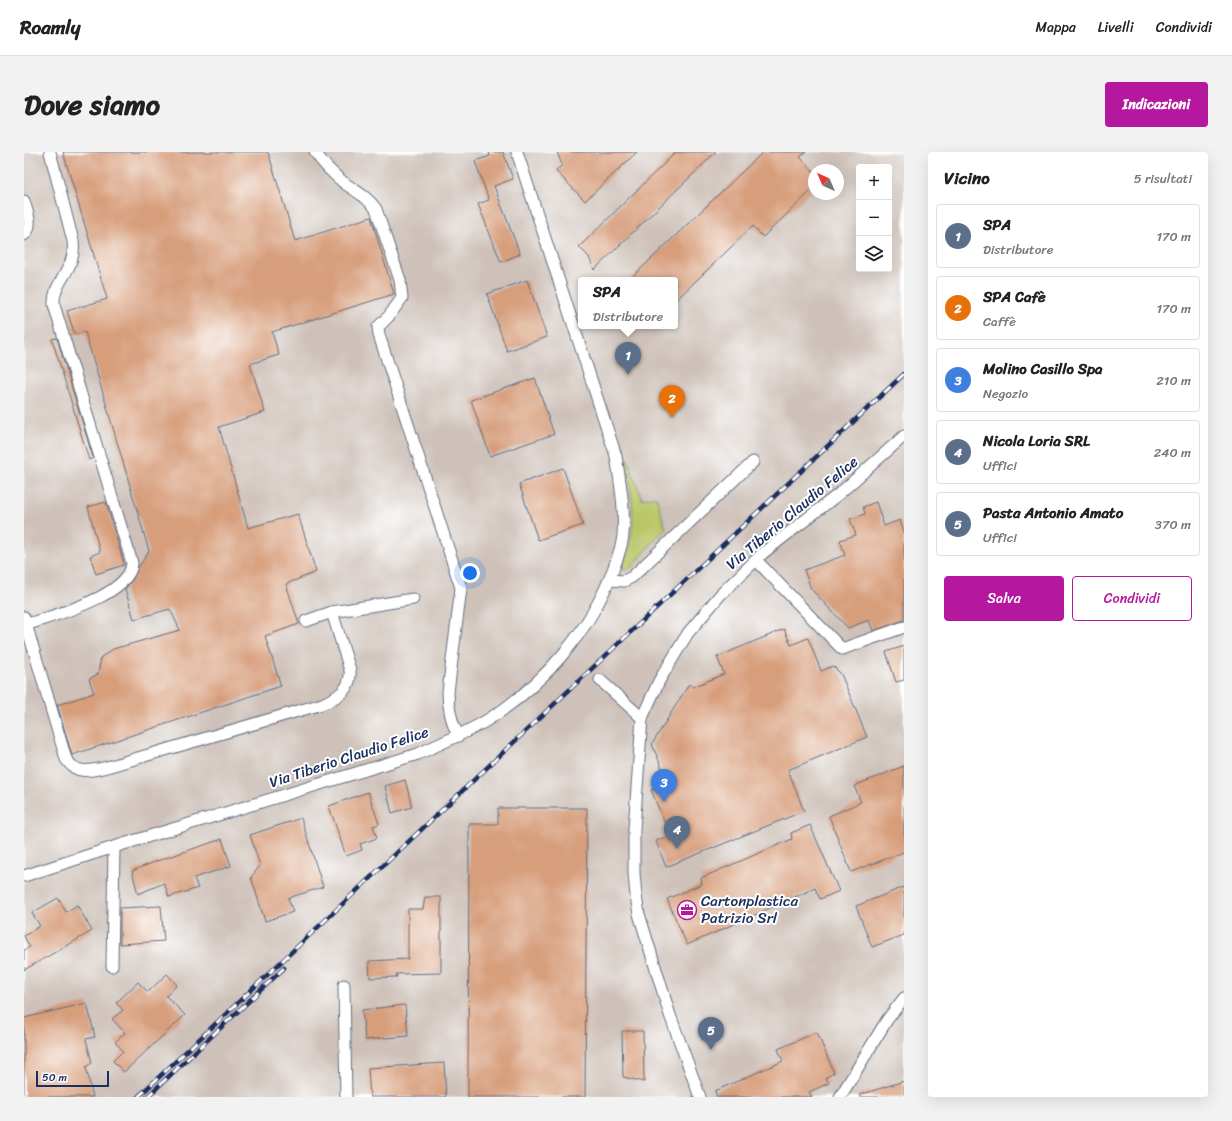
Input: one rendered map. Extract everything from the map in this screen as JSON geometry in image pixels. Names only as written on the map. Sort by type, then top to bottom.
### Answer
[{"type":"street","points":[[50,152],[75,250],[70,268],[55,292],[54,305],[132,563],[132,568],[121,584],[95,600],[25,621],[66,759],[73,768],[86,771],[114,765],[322,704],[339,695],[350,680],[350,670],[332,612]]},
{"type":"street","points":[[315,152],[332,173],[371,202],[376,209],[400,280],[402,298],[389,316],[378,327],[379,335],[461,588],[448,692],[450,717],[458,736]]},
{"type":"street","name":"Via Tiberio Claudio Felice","points":[[24,876],[418,754],[458,736],[488,720],[513,702],[543,675],[567,650],[585,627],[598,605],[618,556],[623,536],[624,512],[622,492],[616,456],[517,152]]},
{"type":"street","points":[[24,200],[30,224],[29,230],[24,235]]},
{"type":"street","name":"Via Tiberio Claudio Felice","points":[[700,1097],[670,1015],[639,914],[636,896],[634,873],[634,829],[642,718],[659,681],[688,633],[721,594],[763,553],[840,493],[904,436]]},
{"type":"street","points":[[609,580],[624,581],[632,577],[754,462]]},
{"type":"street","points":[[756,560],[842,649],[904,627]]},
{"type":"street","points":[[306,621],[332,612],[413,599]]},
{"type":"street","points":[[600,680],[642,718]]},
{"type":"street","points":[[112,966],[114,847]]},
{"type":"street","points":[[344,985],[346,1097]]},
{"type":"street","points":[[840,1097],[887,1020],[904,998]]},
{"type":"shaded area","points":[[24,152],[904,152],[904,1097],[24,1097]]},
{"type":"green space","points":[[627,457],[642,499],[656,496],[666,529],[628,570],[621,568],[627,555],[632,528],[632,501],[626,460]]},
{"type":"building","points":[[63,152],[268,152],[295,241],[371,217],[394,294],[272,332],[279,355],[250,364],[265,412],[219,427],[248,528],[298,514],[316,572],[286,584],[299,624],[265,636],[281,686],[72,755],[57,705],[94,693],[89,679],[98,674],[101,657],[113,649],[180,630],[170,609],[134,619],[125,589],[133,579],[149,551],[85,332],[75,335],[67,311],[107,299]]},
{"type":"building","points":[[489,152],[503,152],[513,179],[494,186],[520,254],[501,262],[478,204],[489,200],[475,161],[490,156]]},
{"type":"building","points":[[557,152],[637,152],[585,201],[556,171],[562,165]]},
{"type":"building","points":[[676,152],[716,152],[594,270],[589,257],[579,247]]},
{"type":"building","points":[[763,152],[806,152],[800,157],[808,166],[808,194],[763,237],[753,226],[678,298],[678,277],[632,277]]},
{"type":"building","points":[[527,280],[547,337],[507,351],[487,294]]},
{"type":"building","points":[[57,338],[93,458],[89,460],[52,339]]},
{"type":"building","points":[[535,378],[554,434],[490,456],[471,400]]},
{"type":"building","points":[[563,468],[583,525],[538,540],[519,484]]},
{"type":"building","points":[[106,502],[124,565],[96,574],[90,556],[100,552],[88,507]]},
{"type":"building","points":[[876,502],[884,526],[900,520],[904,532],[904,620],[873,631],[869,620],[848,628],[811,589],[804,570],[845,555],[840,540],[856,535],[850,519],[865,514],[863,507]]},
{"type":"building","points":[[784,629],[791,645],[808,638],[821,671],[833,666],[841,674],[867,737],[788,770],[804,811],[666,867],[656,841],[670,835],[651,790],[668,783],[652,744],[689,684],[693,687],[724,674],[717,657]]},
{"type":"building","points":[[904,646],[904,680],[896,682],[886,652]]},
{"type":"building","points":[[904,766],[904,852],[851,872],[829,816],[861,802],[854,786]]},
{"type":"building","points":[[405,780],[412,807],[392,813],[385,786]]},
{"type":"building","points":[[368,792],[379,824],[373,826],[377,838],[360,844],[362,850],[346,856],[329,806]]},
{"type":"building","points":[[498,808],[587,808],[585,1097],[468,1097],[469,824],[498,824]]},
{"type":"building","points":[[301,818],[323,887],[288,898],[293,912],[265,921],[251,877],[260,866],[250,835]]},
{"type":"building","points":[[810,825],[839,891],[820,899],[815,888],[687,945],[667,899],[702,884],[701,878],[792,839],[791,833]]},
{"type":"building","points":[[222,839],[231,866],[194,878],[198,888],[169,897],[164,883],[138,894],[132,871]]},
{"type":"building","points":[[904,887],[904,935],[872,947],[856,906]]},
{"type":"building","points":[[425,897],[441,897],[441,973],[396,974],[397,977],[370,978],[369,961],[408,959],[408,909],[423,909]]},
{"type":"building","points":[[58,898],[66,912],[77,905],[92,931],[24,970],[24,950],[30,947],[24,936],[40,926],[32,913]]},
{"type":"building","points":[[161,906],[164,941],[120,944],[120,908]]},
{"type":"building","points":[[167,974],[177,985],[166,996],[185,1015],[124,1072],[113,1061],[123,1051],[115,1042],[125,1033],[112,1019],[123,1010],[116,1003],[138,982],[148,992]]},
{"type":"building","points":[[87,1003],[95,1037],[86,1039],[92,1063],[86,1067],[93,1097],[24,1097],[24,1018]]},
{"type":"building","points":[[405,1005],[408,1036],[365,1040],[362,1010]]},
{"type":"building","points":[[622,1031],[643,1031],[644,1082],[623,1077]]},
{"type":"building","points":[[817,1032],[834,1073],[825,1078],[829,1083],[809,1092],[812,1097],[717,1097],[715,1091],[783,1061],[778,1049]]},
{"type":"building","points":[[444,1063],[446,1097],[370,1097],[368,1068]]},
{"type":"building","points":[[904,1081],[904,1097],[860,1097],[859,1095]]},
{"type":"railway","points":[[138,1097],[904,374]]},
{"type":"railway","points":[[147,1097],[284,968]]},
{"type":"place","name":"SPA","points":[[628,375]]},
{"type":"place","name":"SPA Cafè","points":[[672,418]]},
{"type":"place","name":"Molino Casillo Spa","points":[[664,802]]},
{"type":"place","name":"Nicola Loria SRL","points":[[677,849]]},
{"type":"place","name":"Cartonplastica Patrizio Srl","points":[[687,910]]},
{"type":"place","name":"Pasta Antonio Amato","points":[[711,1050]]}]
